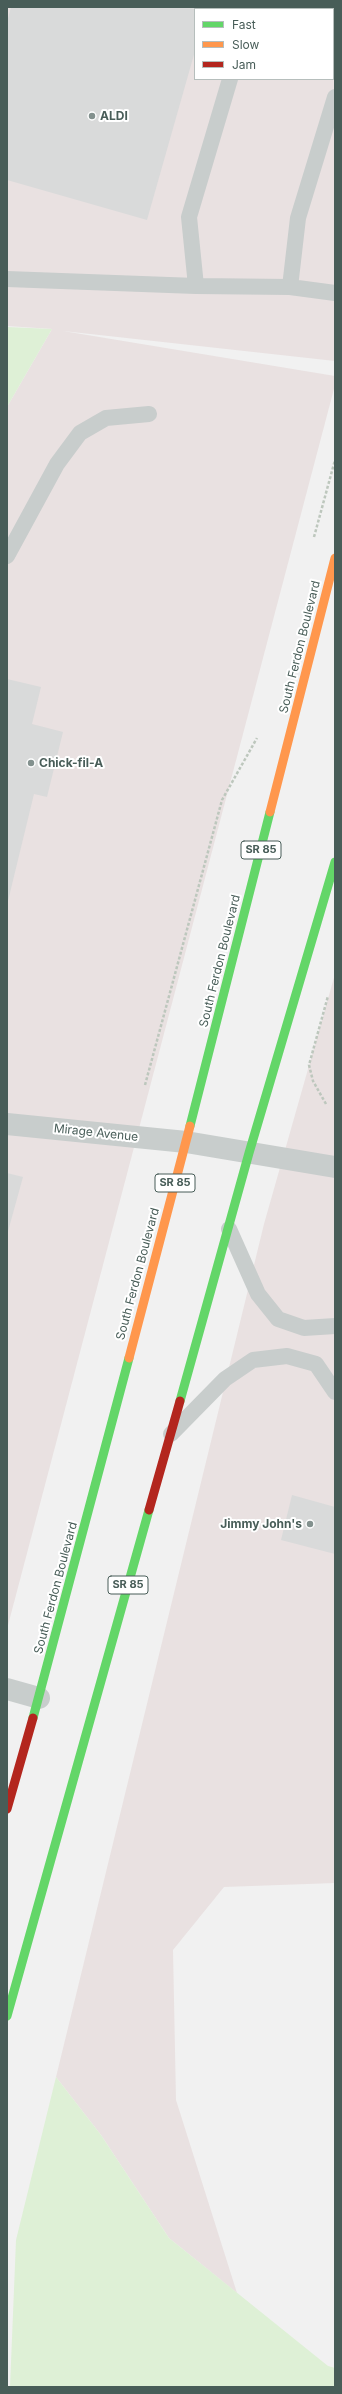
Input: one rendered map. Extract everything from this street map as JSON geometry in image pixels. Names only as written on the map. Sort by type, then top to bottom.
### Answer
[{"type":"main road","name":"South Ferdon Boulevard","points":[[7,1809],[39,1698],[186,1142],[335,558]]},
{"type":"main road","name":"SR 85","points":[[7,2016],[229,1229],[249,1153],[335,862]]},
{"type":"street","name":"Mirage Avenue","points":[[7,1124],[186,1142],[249,1153]]},
{"type":"street","points":[[249,1153],[335,1167]]},
{"type":"street","points":[[7,1689],[39,1698]]},
{"type":"lane","points":[[196,286],[189,217],[230,80]]},
{"type":"lane","points":[[290,287],[298,218],[335,97]]},
{"type":"lane","points":[[7,279],[196,286],[290,287],[335,293]]},
{"type":"lane","points":[[7,556],[57,464],[80,433],[106,418],[149,414]]},
{"type":"lane","points":[[229,1229],[258,1294],[278,1319],[304,1328],[335,1326]]},
{"type":"lane","points":[[170,1435],[225,1379],[253,1360],[287,1356],[316,1364],[335,1387]]},
{"type":"path","points":[[312,545],[335,460]]},
{"type":"path","points":[[145,1085],[222,800],[258,736]]},
{"type":"path","points":[[326,1104],[313,1081],[309,1065],[329,992]]},
{"type":"shaded area","points":[[7,7],[335,7],[335,361],[63,331],[335,376],[335,385],[7,1629],[7,407],[52,329],[7,326]]},
{"type":"shaded area","points":[[335,974],[335,1883],[224,1887],[173,1950],[176,2100],[237,2293],[169,2238],[101,2135],[56,2077],[264,1224]]},
{"type":"green space","points":[[7,327],[52,329],[7,407]]},
{"type":"green space","points":[[56,2077],[101,2135],[169,2238],[328,2366],[335,2368],[335,2387],[10,2387],[16,2240]]},
{"type":"building","name":"ALDI","points":[[11,7],[208,7],[194,8],[194,55],[147,220],[7,180],[7,22]]},
{"type":"building","name":"Chick-fil-A","points":[[7,679],[41,687],[32,724],[63,732],[47,797],[34,794],[8,901]]},
{"type":"building","points":[[7,1173],[23,1177],[7,1235]]},
{"type":"building","name":"Jimmy John's","points":[[292,1495],[335,1507],[335,1554],[281,1540]]},
{"type":"traffic: fast","points":[[190,1126],[270,812]]},
{"type":"traffic: fast","points":[[180,1401],[249,1153],[335,862]]},
{"type":"traffic: fast","points":[[33,1718],[129,1358]]},
{"type":"traffic: fast","points":[[7,2016],[149,1510]]},
{"type":"traffic: slow","points":[[270,812],[335,558]]},
{"type":"traffic: slow","points":[[129,1358],[190,1126]]},
{"type":"traffic: jam","points":[[149,1510],[180,1401]]},
{"type":"traffic: jam","points":[[7,1809],[33,1718]]},
{"type":"place","name":"ALDI","points":[[92,116]]},
{"type":"place","name":"Chick-fil-A","points":[[31,763]]},
{"type":"place","name":"Jimmy John's","points":[[310,1524]]}]
